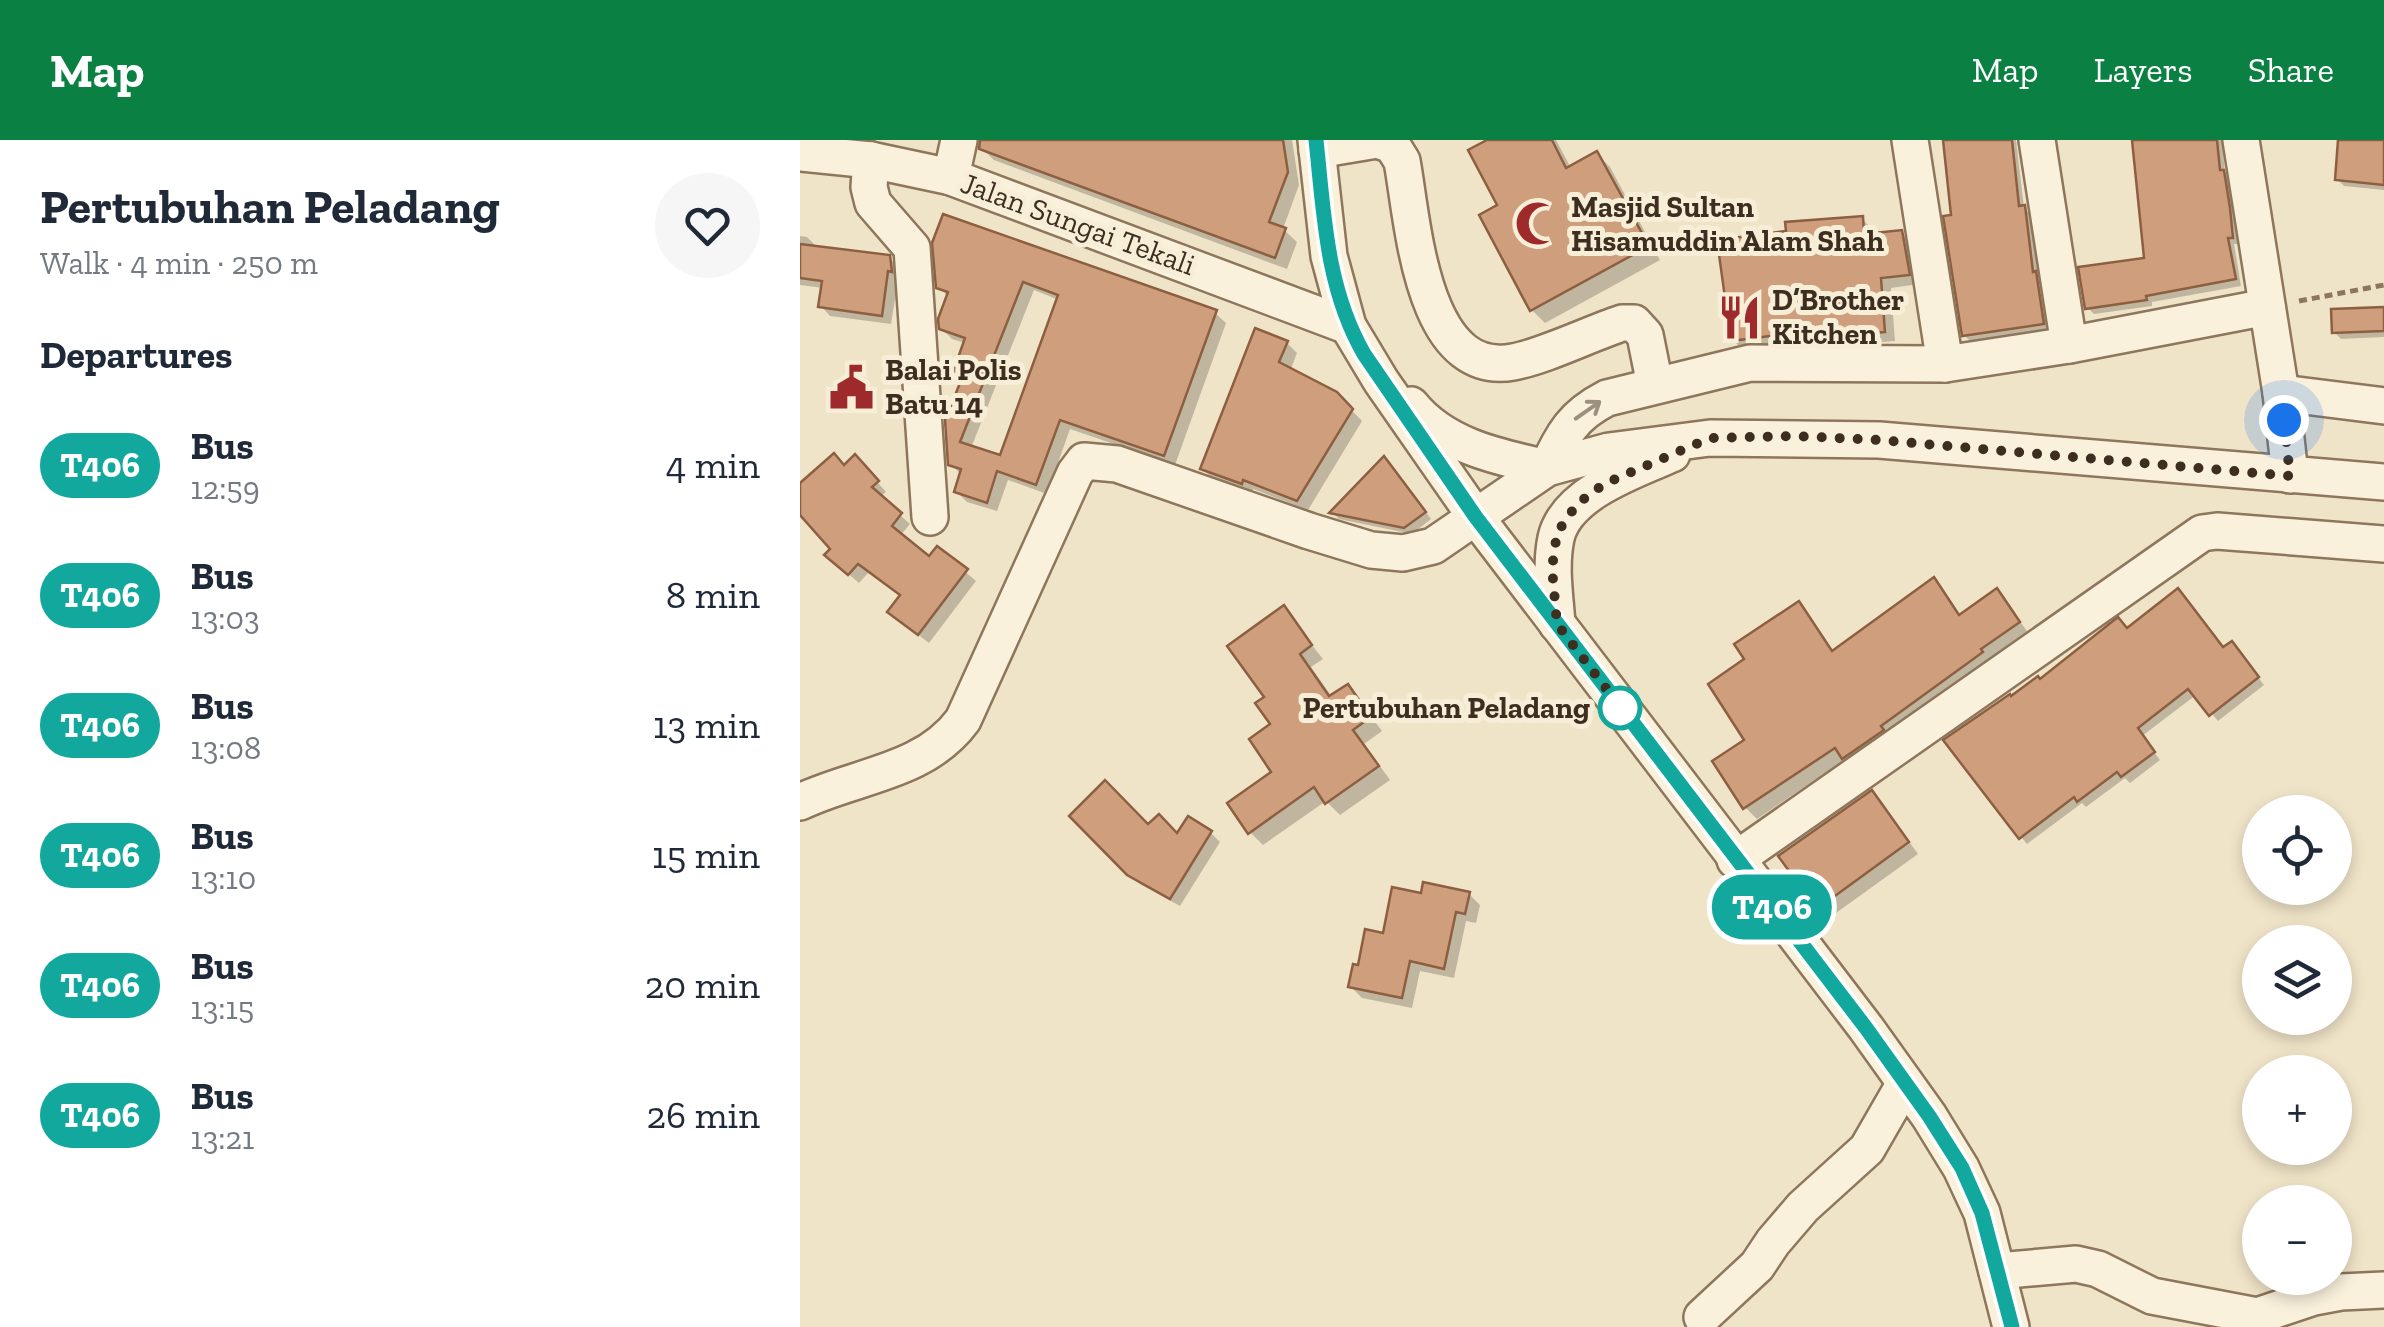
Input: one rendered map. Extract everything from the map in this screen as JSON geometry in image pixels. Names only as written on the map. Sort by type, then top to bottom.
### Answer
[{"type":"street","points":[[951,176],[959,140]]},
{"type":"street","points":[[1655,385],[1645,335],[1634,323],[1622,322],[1512,362],[1486,362],[1464,351],[1444,330],[1426,291],[1402,161],[1392,145],[1377,140],[1316,145],[1332,272],[1348,326],[1381,381],[1475,516],[1866,1028],[1962,1168],[1982,1213],[2012,1327]]},
{"type":"street","points":[[1910,140],[1944,364]]},
{"type":"street","points":[[2036,140],[2069,345]]},
{"type":"street","points":[[2240,140],[2281,392],[2290,476]]},
{"type":"street","name":"Jalan Sungai Tekali","points":[[800,153],[871,160],[951,176],[1348,326]]},
{"type":"street","points":[[871,160],[873,203],[912,248],[930,517]]},
{"type":"street","points":[[1547,468],[1569,425],[1586,409],[1607,398],[1750,363],[1944,364],[2268,307]]},
{"type":"street","points":[[1348,326],[1418,414],[1464,446],[1547,468]]},
{"type":"street","points":[[2281,392],[2384,406]]},
{"type":"street","points":[[800,802],[827,789],[908,764],[951,736],[963,720],[1075,473],[1084,462],[1117,464],[1372,550],[1403,553],[1433,546],[1547,468],[1609,451],[1710,438],[1795,436],[1879,440],[2384,482]]},
{"type":"street","points":[[1557,624],[1552,568],[1557,533],[1577,504],[1604,484],[1710,438]]},
{"type":"street","points":[[1734,860],[2202,533],[2384,544]]},
{"type":"street","points":[[1702,1317],[1757,1266],[1803,1207],[1868,1148],[1905,1083]]},
{"type":"street","points":[[1997,1271],[2076,1264],[2098,1269],[2152,1296],[2260,1322],[2314,1297],[2384,1290]]},
{"type":"path","points":[[2268,307],[2384,285]]},
{"type":"building","points":[[980,140],[1283,140],[1288,172],[1269,222],[1286,228],[1275,258],[979,149]]},
{"type":"building","points":[[1487,140],[1552,140],[1566,168],[1597,151],[1649,246],[1530,311],[1479,215],[1497,205],[1468,150]]},
{"type":"building","points":[[1943,140],[2012,140],[2019,206],[2025,205],[2044,324],[1962,336],[1943,216],[1951,215]]},
{"type":"building","points":[[2132,140],[2217,140],[2230,208],[2233,238],[2228,238],[2236,279],[2146,296],[2147,300],[2085,309],[2078,267],[2144,258]]},
{"type":"building","points":[[2338,140],[2384,140],[2384,185],[2335,180]]},
{"type":"building","points":[[943,214],[1217,310],[1164,456],[1060,420],[1036,485],[997,471],[987,503],[954,492],[961,469],[948,465],[945,420],[962,378],[952,375],[965,338],[939,329],[938,319],[948,292],[936,288],[932,243]],"holes":[[[1023,282],[1058,295],[1000,455],[960,442]]]},
{"type":"building","points":[[1863,216],[1864,234],[1902,230],[1910,275],[1881,278],[1885,332],[1793,338],[1793,333],[1731,341],[1717,240],[1786,231],[1785,222]]},
{"type":"building","points":[[800,244],[890,255],[892,272],[888,271],[882,316],[818,307],[822,281],[800,278]]},
{"type":"building","points":[[2384,307],[2384,331],[2332,333],[2331,309]]},
{"type":"building","points":[[1255,328],[1288,341],[1279,362],[1337,392],[1353,409],[1297,501],[1243,480],[1242,484],[1200,469]]},
{"type":"building","points":[[834,453],[844,465],[855,454],[879,481],[872,487],[902,513],[892,526],[929,556],[937,546],[968,569],[918,635],[887,612],[900,595],[858,564],[848,575],[824,555],[830,549],[800,515],[800,483]]},
{"type":"building","points":[[1384,456],[1426,512],[1404,528],[1329,513]]},
{"type":"building","points":[[1934,577],[1959,615],[1997,588],[2020,622],[1842,759],[1835,748],[1743,809],[1712,761],[1744,740],[1708,684],[1744,659],[1734,644],[1799,601],[1832,651]]},
{"type":"building","points":[[2178,588],[2223,647],[2232,641],[2259,677],[2209,716],[2188,689],[2138,728],[2155,752],[2121,777],[2117,772],[2077,802],[2074,797],[2019,839],[1943,740],[2038,676],[2040,679],[2118,617],[2127,628]]},
{"type":"building","points":[[1284,605],[1312,645],[1300,654],[1329,696],[1348,684],[1371,717],[1353,730],[1379,766],[1325,804],[1314,787],[1248,834],[1227,803],[1271,772],[1249,739],[1270,724],[1255,703],[1264,697],[1227,646]]},
{"type":"building","points":[[1105,780],[1148,824],[1159,814],[1177,833],[1188,816],[1212,831],[1170,899],[1127,875],[1069,816]]},
{"type":"building","points":[[1872,790],[1909,842],[1817,909],[1778,856]]},
{"type":"building","points":[[1423,882],[1470,892],[1465,914],[1456,912],[1444,969],[1410,961],[1402,998],[1348,987],[1353,964],[1358,965],[1365,929],[1383,933],[1392,887],[1421,893]]},
{"type":"bus line","name":"T406","points":[[1316,140],[1335,287],[1348,326],[1364,354],[1475,516],[1929,1116],[1962,1168],[1982,1213],[2012,1327]]},
{"type":"place","name":"Masjid Sultan Hisamuddin Alam Shah","points":[[1538,224]]},
{"type":"place","name":"D’Brother Kitchen","points":[[1739,317]]},
{"type":"place","name":"Balai Polis Batu 14","points":[[852,387]]},
{"type":"place","name":"Pertubuhan Peladang","points":[[1620,708]]},
{"type":"route","points":[[1620,708],[1624,712],[1557,624],[1552,568],[1557,533],[1577,504],[1604,484],[1675,453],[1710,438],[1795,436],[2290,476],[2284,420]]}]
